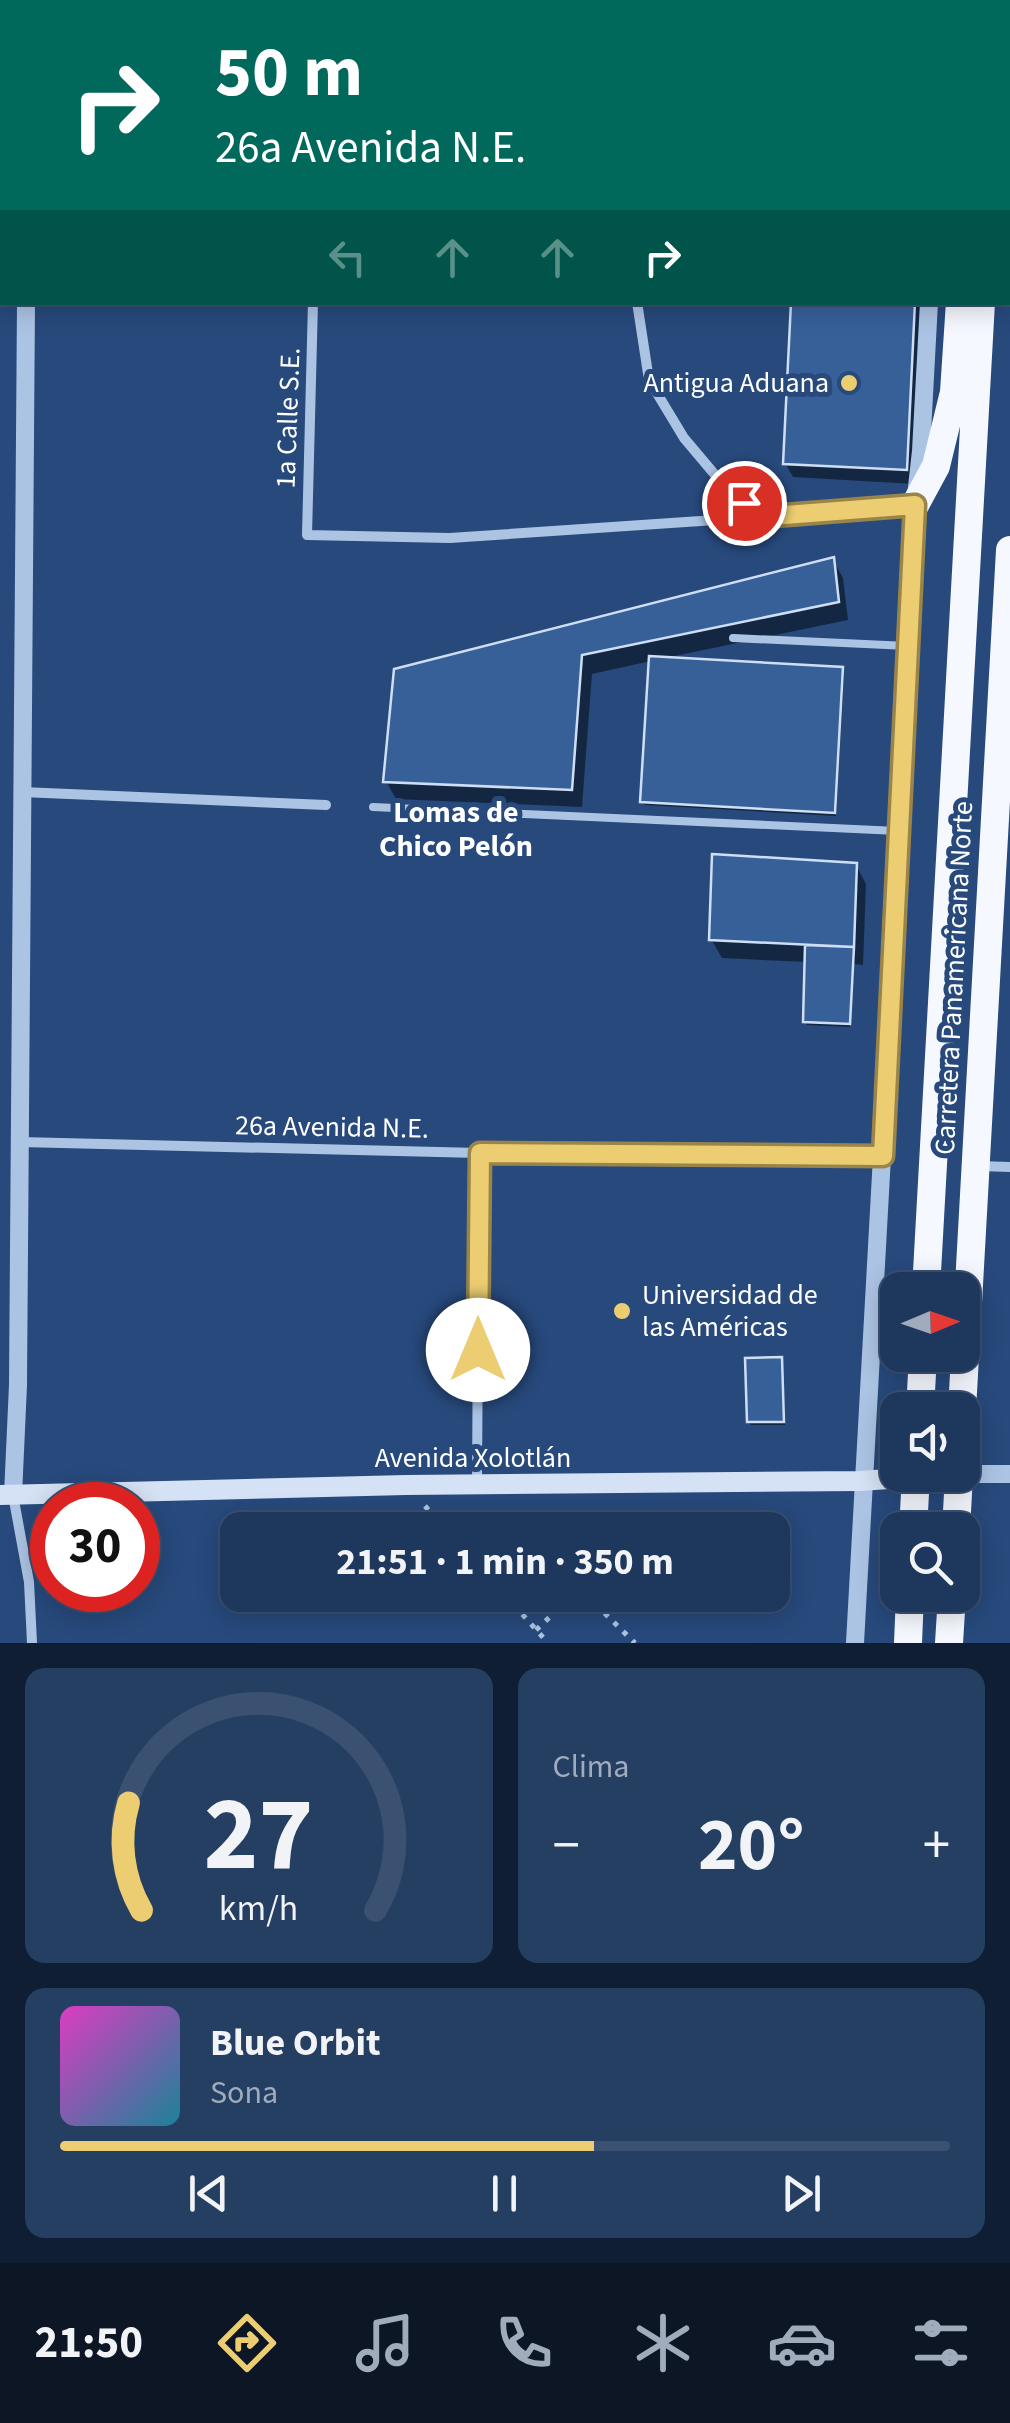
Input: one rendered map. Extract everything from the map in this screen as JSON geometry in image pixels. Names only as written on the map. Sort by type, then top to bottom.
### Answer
[{"type":"highway","points":[[915,505],[936,466],[954,392],[960,305]]},
{"type":"highway","name":"Carretera Panamericana Norte","points":[[927,1272],[980,305]]},
{"type":"highway","name":"Carretera Panamericana Norte","points":[[963,1392],[1002,804],[1010,550]]},
{"type":"highway","points":[[908,1643],[909,1612]]},
{"type":"highway","points":[[949,1643],[951,1612]]},
{"type":"main road","name":"Avenida Xolotlán","points":[[7,1495],[880,1480]]},
{"type":"street","points":[[26,305],[18,1385],[7,1495],[29,1582],[32,1643]]},
{"type":"street","name":"1a Calle S.E.","points":[[313,305],[307,535],[450,538],[760,517]]},
{"type":"street","points":[[637,305],[650,380],[684,438],[727,489],[760,517],[915,505]]},
{"type":"street","points":[[854,1643],[929,305]]},
{"type":"street","points":[[22,792],[326,805]]},
{"type":"street","name":"26a Avenida N.E.","points":[[20,1142],[480,1153],[883,1156]]},
{"type":"street","points":[[477,1485],[480,1153]]},
{"type":"street","points":[[978,1166],[1010,1167]]},
{"type":"street","points":[[980,1474],[1010,1474]]},
{"type":"lane","points":[[732,638],[909,646]]},
{"type":"lane","points":[[374,806],[900,832]]},
{"type":"path","points":[[520,1612],[548,1643]]},
{"type":"path","points":[[536,1630],[555,1612]]},
{"type":"path","points":[[603,1612],[635,1643]]},
{"type":"building","name":"Antigua Aduana","points":[[791,305],[915,305],[907,470],[783,464]]},
{"type":"building","points":[[834,557],[839,602],[582,655],[572,790],[383,782],[394,669]]},
{"type":"building","points":[[649,656],[843,667],[835,813],[640,802]]},
{"type":"building","points":[[712,854],[857,863],[854,947],[709,940]]},
{"type":"building","points":[[805,945],[854,947],[850,1024],[803,1022]]},
{"type":"building","points":[[782,1357],[784,1422],[747,1422],[745,1358]]},
{"type":"place","name":"Antigua Aduana","points":[[849,383]]},
{"type":"place","name":"Universidad de las Américas","points":[[622,1311]]},
{"type":"district","name":"Lomas de Chico Pelón","points":[[456,829]]},
{"type":"route","points":[[478,1350],[480,1153],[883,1156],[915,505],[760,517],[744,503]]}]
